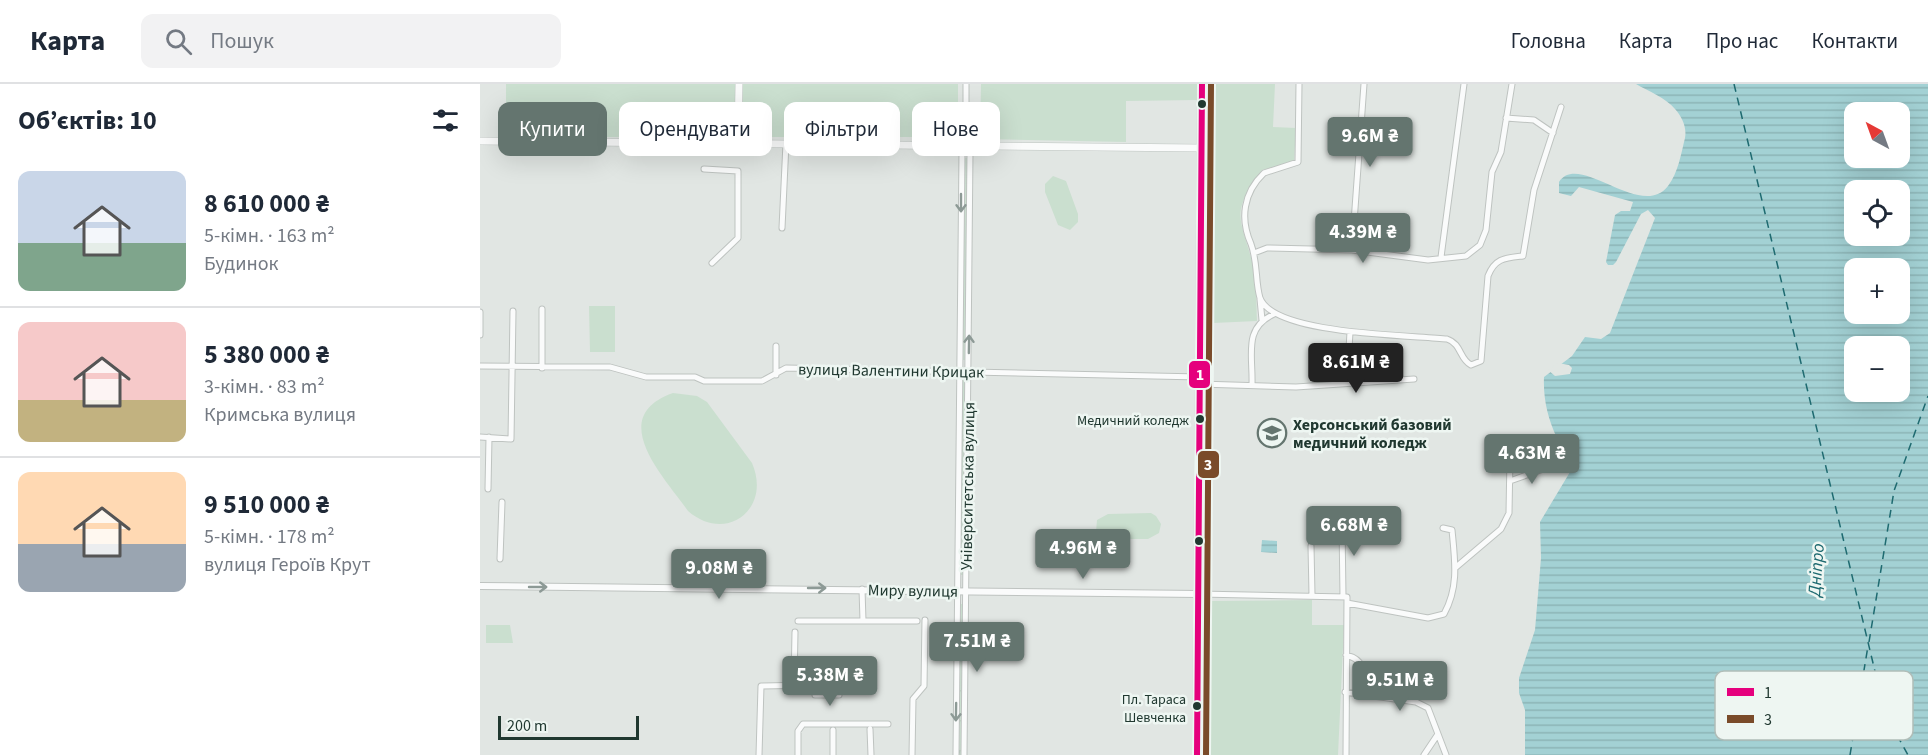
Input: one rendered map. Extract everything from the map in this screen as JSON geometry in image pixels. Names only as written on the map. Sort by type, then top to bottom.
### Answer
[{"type":"main road","points":[[739,84],[739,102]]},
{"type":"main road","points":[[1197,755],[1202,84]]},
{"type":"main road","points":[[480,141],[619,142]]},
{"type":"main road","points":[[1000,146],[1201,148]]},
{"type":"street","name":"Університетська вулиця","points":[[966,84],[966,102]]},
{"type":"street","points":[[1262,320],[1254,253],[1246,235],[1243,210],[1264,173],[1298,162],[1299,84]]},
{"type":"street","points":[[1352,250],[1364,84]]},
{"type":"street","points":[[1442,257],[1464,84]]},
{"type":"street","points":[[1254,253],[1267,248],[1352,250],[1428,260],[1466,256],[1480,245],[1486,230],[1492,172],[1501,152],[1512,84]]},
{"type":"street","points":[[1260,298],[1274,314],[1298,322],[1350,332],[1447,339],[1459,345],[1468,365],[1479,363],[1485,326],[1485,297],[1491,267],[1500,259],[1523,256],[1534,190],[1561,107]]},
{"type":"street","points":[[1506,118],[1534,120],[1553,132]]},
{"type":"street","points":[[782,228],[785,156]]},
{"type":"street","name":"Університетська вулиця","points":[[956,755],[962,156]]},
{"type":"street","name":"Університетська вулиця","points":[[964,755],[970,156]]},
{"type":"street","points":[[704,170],[738,171],[738,238],[712,263]]},
{"type":"street","points":[[542,309],[542,368]]},
{"type":"street","points":[[480,437],[511,439],[513,311]]},
{"type":"street","points":[[480,312],[480,335]]},
{"type":"street","points":[[1252,384],[1252,334],[1262,320],[1274,314]]},
{"type":"street","points":[[1347,383],[1350,332]]},
{"type":"street","points":[[776,346],[776,375]]},
{"type":"street","name":"вулиця Валентини Крицак","points":[[480,366],[610,367],[646,377],[695,377],[704,381],[762,381],[786,368],[960,371],[1200,380],[1296,387],[1414,379]]},
{"type":"street","points":[[488,489],[489,437]]},
{"type":"street","points":[[1455,568],[1501,530],[1509,513],[1510,457]]},
{"type":"street","points":[[1510,481],[1546,468]]},
{"type":"street","points":[[500,559],[502,502]]},
{"type":"street","points":[[1346,755],[1342,524],[1371,523]]},
{"type":"street","name":"Миру вулиця","points":[[480,586],[862,588],[1312,596],[1345,599],[1428,618],[1444,614],[1454,596],[1455,568],[1452,530],[1443,528]]},
{"type":"street","points":[[1311,546],[1312,596]]},
{"type":"street","points":[[862,588],[863,621]]},
{"type":"street","points":[[912,755],[913,699],[924,686],[925,620]]},
{"type":"street","points":[[798,621],[917,621]]},
{"type":"street","points":[[794,685],[795,632]]},
{"type":"street","points":[[1346,656],[1360,660],[1362,665],[1361,694]]},
{"type":"street","points":[[759,755],[761,686],[815,685],[815,695],[839,695],[839,688],[870,688]]},
{"type":"street","points":[[1345,692],[1423,705],[1431,711],[1446,755]]},
{"type":"street","points":[[798,755],[798,731],[804,724],[888,724]]},
{"type":"street","points":[[870,729],[871,755]]},
{"type":"street","points":[[833,730],[833,755]]},
{"type":"street","points":[[1424,755],[1438,734]]},
{"type":"green space","points":[[506,84],[958,84],[958,102],[912,102],[912,137],[900,137],[900,102],[784,102],[784,137],[772,137],[772,102],[619,102],[619,137],[607,137],[607,102],[506,102]]},
{"type":"green space","points":[[981,84],[1197,84],[1197,100],[1126,101],[1126,142],[1000,139],[1000,102],[981,102]]},
{"type":"green space","points":[[1211,84],[1275,84],[1273,127],[1296,128],[1294,162],[1262,170],[1246,196],[1240,214],[1255,276],[1257,321],[1213,323]]},
{"type":"green space","points":[[964,158],[968,158],[966,360],[962,360]]},
{"type":"green space","points":[[1053,176],[1066,181],[1078,214],[1078,222],[1070,230],[1058,225],[1045,192],[1045,184]]},
{"type":"green space","points":[[589,306],[615,306],[615,352],[590,352]]},
{"type":"green space","points":[[962,377],[965,377],[964,575],[961,575]]},
{"type":"green space","points":[[673,393],[697,396],[707,402],[752,463],[757,480],[756,495],[751,507],[742,517],[717,524],[702,520],[688,511],[655,465],[646,448],[642,432],[643,417],[653,404]]},
{"type":"green space","points":[[1151,513],[1161,524],[1159,533],[1148,539],[1106,539],[1096,532],[1097,520],[1108,514]]},
{"type":"green space","points":[[1312,600],[1312,625],[1344,625],[1338,755],[1206,755],[1209,601]]},
{"type":"green space","points":[[961,604],[964,604],[962,755],[959,755]]},
{"type":"green space","points":[[486,625],[510,625],[513,643],[486,643]]},
{"type":"water","name":"Дніпро","points":[[1636,84],[1928,84],[1928,755],[1525,755],[1525,710],[1519,693],[1519,678],[1535,630],[1541,558],[1540,522],[1576,462],[1576,441],[1557,438],[1551,424],[1545,401],[1544,377],[1572,356],[1585,337],[1601,339],[1610,333],[1655,218],[1648,210],[1641,214],[1616,262],[1608,265],[1606,262],[1615,215],[1621,211],[1630,211],[1633,202],[1579,187],[1571,196],[1559,193],[1559,182],[1568,175],[1581,174],[1627,192],[1642,196],[1656,195],[1668,186],[1674,175],[1685,138],[1685,126],[1680,115],[1671,105]]},
{"type":"water","points":[[1262,540],[1277,541],[1277,553],[1261,552]]},
{"type":"pier","points":[[1558,363],[1569,365],[1572,368],[1570,374],[1555,376],[1548,370]]},
{"type":"ferry route","points":[[1734,84],[1875,671]]},
{"type":"ferry route","points":[[1869,642],[1894,491],[1928,396]]},
{"type":"ferry route","points":[[1864,671],[1868,646]]},
{"type":"ferry route","points":[[1850,755],[1852,740]]},
{"type":"ferry route","points":[[1900,740],[1908,755]]},
{"type":"transit line","name":"1","points":[[1197,755],[1202,84]]},
{"type":"transit line","name":"3","points":[[1206,755],[1211,84]]},
{"type":"place","name":"Медичний коледж","points":[[1200,419]]},
{"type":"place","name":"Херсонський базовий медичний коледж","points":[[1272,433]]},
{"type":"place","name":"Пл. Тараса Шевченка","points":[[1197,706]]}]
